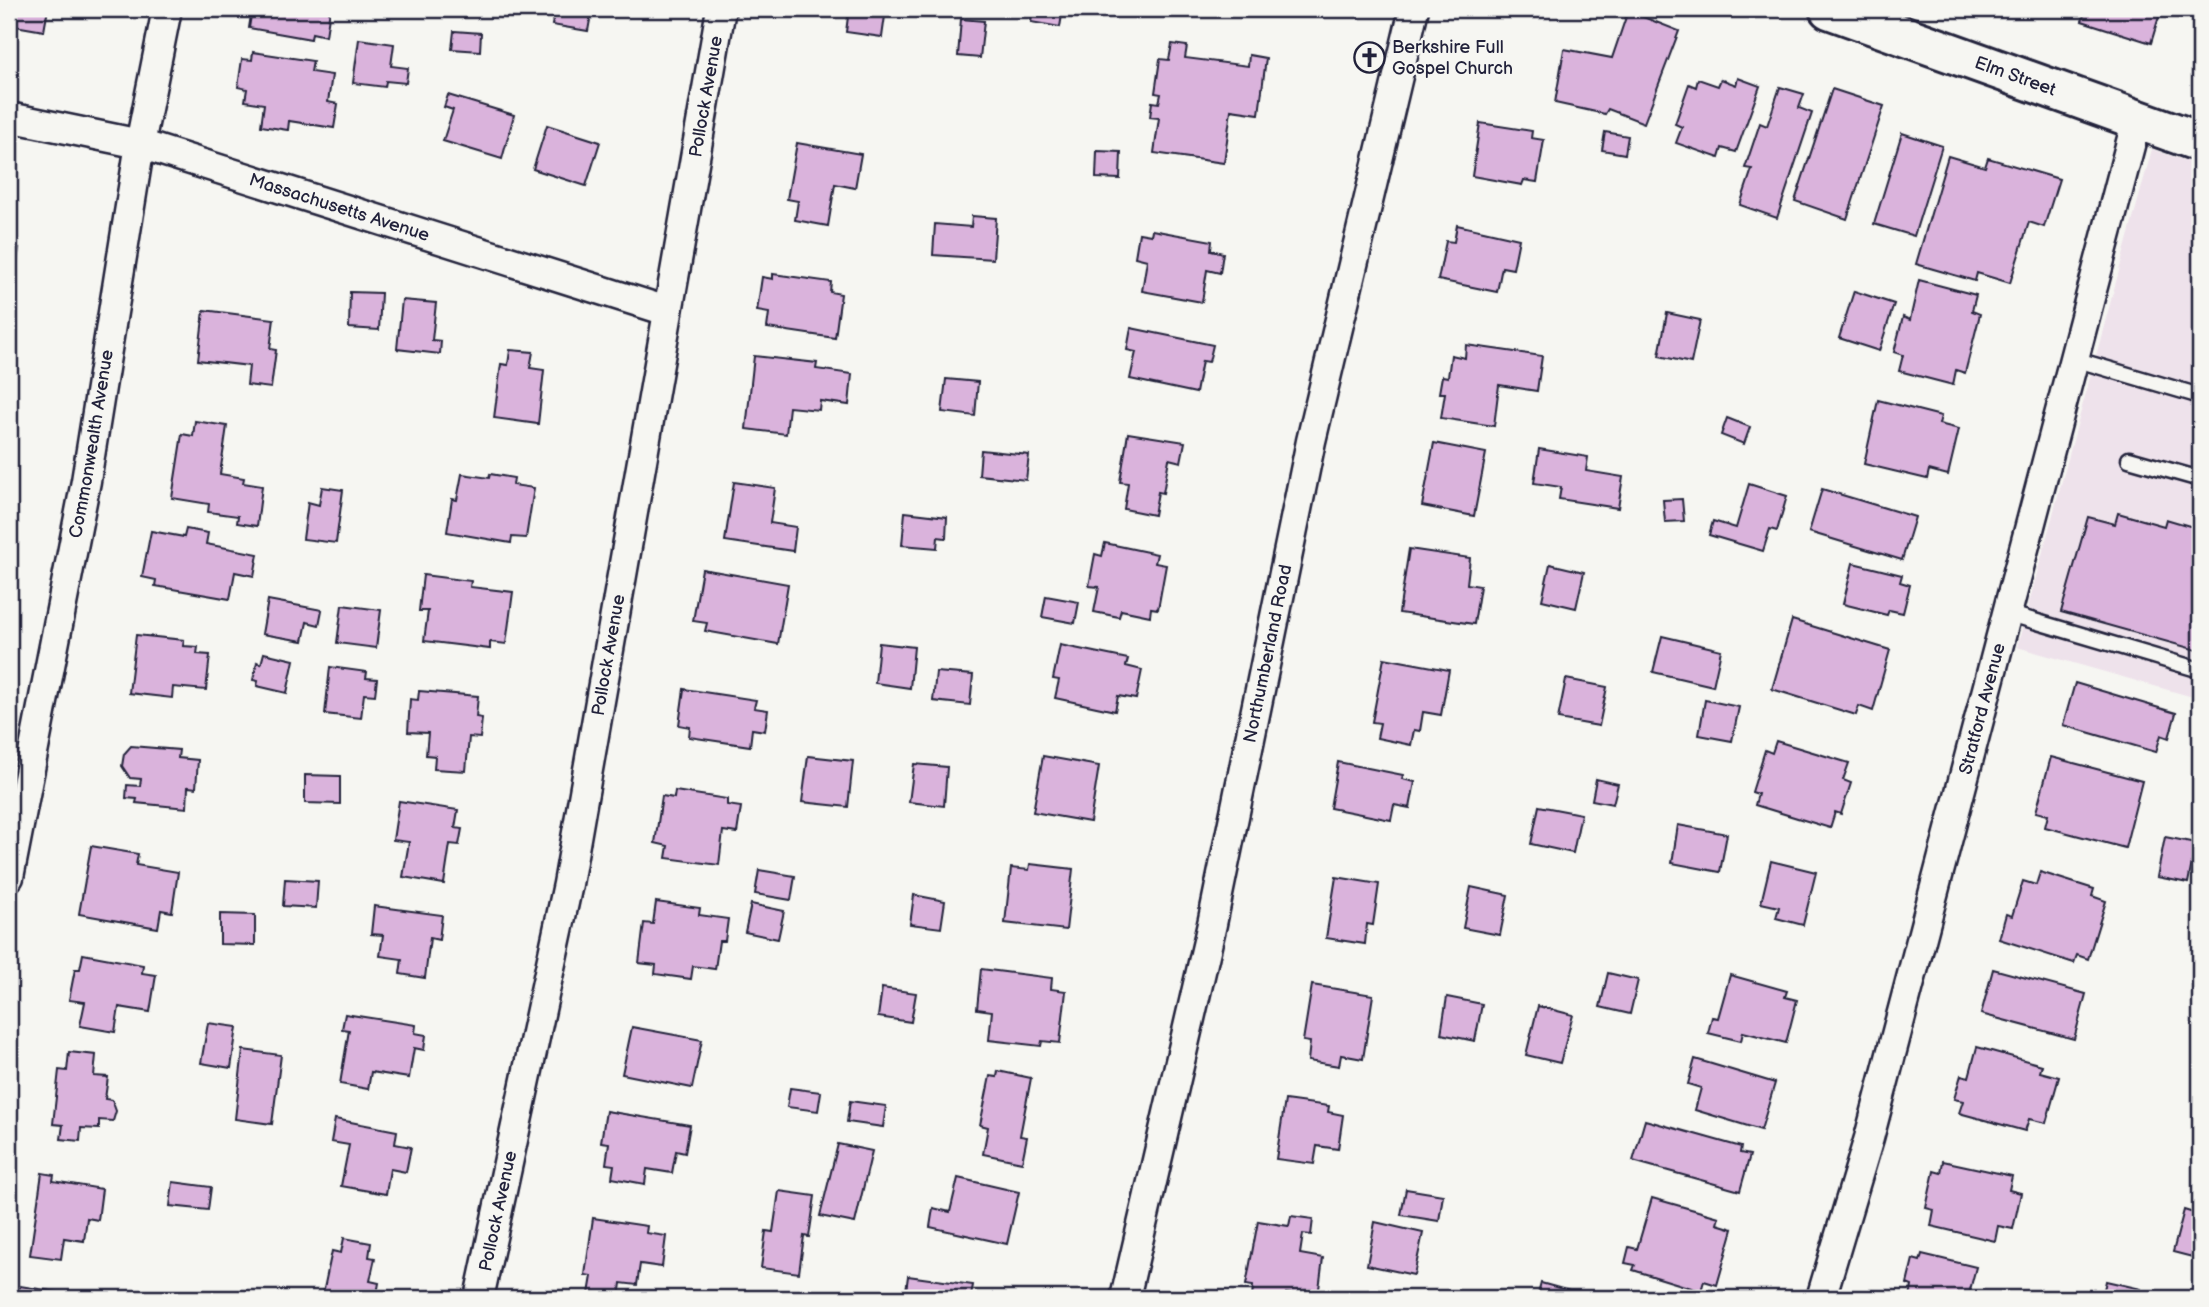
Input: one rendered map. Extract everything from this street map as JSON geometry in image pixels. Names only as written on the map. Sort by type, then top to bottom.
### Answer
[{"type":"street","name":"Commonwealth Avenue","points":[[9,877],[86,481],[140,145],[167,9]]},
{"type":"street","name":"Pollock Avenue","points":[[479,1298],[568,884],[722,9]]},
{"type":"street","name":"Northumberland Road","points":[[1125,1298],[1212,924],[1311,442],[1414,9]]},
{"type":"street","name":"Elm Street","points":[[1829,9],[2200,142]]},
{"type":"street","name":"Massachusetts Avenue","points":[[9,117],[140,145],[667,311]]},
{"type":"street","name":"Stratford Avenue","points":[[1821,1298],[1872,1125],[2137,119]]},
{"type":"lane","points":[[2074,359],[2200,396]]},
{"type":"lane","points":[[2129,459],[2200,479]]},
{"type":"lane","points":[[2007,614],[2200,670]]},
{"type":"shaded area","points":[[2152,149],[2200,166],[2200,699],[2017,647]]},
{"type":"building","points":[[9,9],[48,9],[44,31],[9,25]]},
{"type":"building","points":[[252,9],[330,9],[326,36],[312,33],[311,39],[249,28]]},
{"type":"building","points":[[555,9],[592,9],[588,31],[552,25]]},
{"type":"building","points":[[849,9],[886,9],[882,37],[846,32]]},
{"type":"building","points":[[1033,9],[1063,9],[1060,27],[1031,22]]},
{"type":"building","points":[[2086,9],[2184,9],[2182,16],[2161,10],[2151,43],[2082,21]]},
{"type":"building","points":[[1628,11],[1679,31],[1644,123],[1608,109],[1605,114],[1555,103],[1564,49],[1612,58]]},
{"type":"building","points":[[961,19],[984,21],[980,58],[958,56]]},
{"type":"building","points":[[454,31],[481,33],[480,51],[452,49]]},
{"type":"building","points":[[359,39],[394,44],[391,66],[408,68],[406,83],[386,81],[385,87],[353,83]]},
{"type":"building","points":[[1172,44],[1187,46],[1185,58],[1248,66],[1249,55],[1266,58],[1259,114],[1231,110],[1224,163],[1154,153],[1159,118],[1150,117],[1152,102],[1159,103],[1161,94],[1155,93],[1160,59],[1169,60]]},
{"type":"building","points":[[253,52],[313,61],[311,72],[332,75],[328,102],[338,104],[334,128],[289,121],[288,130],[261,126],[264,104],[245,101],[247,89],[238,87],[242,59],[252,60]]},
{"type":"building","points":[[1738,78],[1760,86],[1736,152],[1722,148],[1719,158],[1676,143],[1682,127],[1675,124],[1689,84],[1696,87],[1698,79],[1718,86],[1721,79],[1736,85]]},
{"type":"building","points":[[1780,87],[1804,94],[1799,108],[1812,113],[1777,218],[1740,205],[1752,169],[1745,168],[1760,123],[1767,126]]},
{"type":"building","points":[[1832,89],[1884,106],[1847,219],[1795,201]]},
{"type":"building","points":[[448,95],[514,115],[502,159],[443,141],[453,110],[444,107]]},
{"type":"building","points":[[1480,123],[1532,131],[1531,138],[1544,140],[1537,182],[1524,180],[1522,185],[1472,176]]},
{"type":"building","points":[[547,125],[600,142],[586,186],[533,169]]},
{"type":"building","points":[[1605,132],[1628,136],[1625,154],[1602,150]]},
{"type":"building","points":[[1902,133],[1942,146],[1914,236],[1874,224]]},
{"type":"building","points":[[797,143],[861,154],[855,188],[835,184],[828,226],[795,220],[798,201],[787,199]]},
{"type":"building","points":[[1097,151],[1121,152],[1120,179],[1096,178]]},
{"type":"building","points":[[1948,156],[1985,167],[1988,158],[2059,179],[2044,227],[2029,222],[2010,283],[1977,273],[1975,281],[1916,264]]},
{"type":"building","points":[[9,209],[13,209],[9,247]]},
{"type":"building","points":[[972,216],[996,218],[993,259],[933,255],[935,224],[971,227]]},
{"type":"building","points":[[1457,225],[1519,239],[1513,269],[1502,267],[1497,292],[1438,280],[1446,241],[1454,242]]},
{"type":"building","points":[[1152,230],[1212,241],[1211,250],[1223,253],[1220,273],[1207,270],[1202,302],[1142,291],[1147,260],[1135,257],[1139,233],[1151,235]]},
{"type":"building","points":[[9,247],[19,248],[17,262],[9,261]]},
{"type":"building","points":[[773,274],[831,282],[830,292],[841,294],[835,338],[767,328],[769,313],[757,311],[762,277],[773,279]]},
{"type":"building","points":[[1919,280],[1976,295],[1972,311],[1980,314],[1965,373],[1956,370],[1953,385],[1899,371],[1903,355],[1894,352],[1903,317],[1910,320]]},
{"type":"building","points":[[1854,291],[1894,304],[1879,351],[1839,338]]},
{"type":"building","points":[[350,292],[381,293],[379,330],[349,328]]},
{"type":"building","points":[[402,300],[436,303],[432,340],[441,341],[440,354],[397,349]]},
{"type":"building","points":[[204,310],[274,319],[270,349],[276,350],[271,388],[247,385],[249,366],[198,360]]},
{"type":"building","points":[[1667,313],[1700,320],[1691,363],[1659,356]]},
{"type":"building","points":[[9,316],[14,317],[9,353]]},
{"type":"building","points":[[1131,328],[1213,345],[1209,362],[1202,361],[1196,393],[1130,379],[1136,352],[1127,350]]},
{"type":"building","points":[[1466,345],[1542,356],[1537,391],[1499,385],[1494,426],[1441,418],[1445,393],[1439,393],[1442,376],[1448,377],[1451,355],[1465,358]]},
{"type":"building","points":[[510,350],[533,352],[530,368],[544,370],[538,424],[494,418],[501,364],[508,365]]},
{"type":"building","points":[[754,356],[817,363],[816,369],[852,374],[849,405],[820,401],[819,410],[789,407],[786,434],[746,429]]},
{"type":"building","points":[[946,379],[978,382],[975,416],[942,412]]},
{"type":"building","points":[[1878,400],[1941,416],[1939,424],[1959,429],[1948,475],[1929,470],[1927,479],[1864,464]]},
{"type":"building","points":[[1727,418],[1750,427],[1744,444],[1721,435]]},
{"type":"building","points":[[195,421],[227,426],[220,474],[244,478],[243,483],[262,486],[257,526],[237,523],[238,516],[208,512],[209,504],[172,498],[182,434],[193,436]]},
{"type":"building","points":[[1128,433],[1185,442],[1181,462],[1169,459],[1163,493],[1158,492],[1154,515],[1124,509],[1128,483],[1120,482]]},
{"type":"building","points":[[1434,443],[1486,453],[1474,516],[1422,506]]},
{"type":"building","points":[[1539,449],[1588,457],[1586,471],[1623,477],[1618,508],[1559,499],[1561,487],[1534,483]]},
{"type":"building","points":[[981,450],[1029,455],[1026,480],[979,475]]},
{"type":"building","points":[[462,474],[489,478],[490,474],[514,478],[513,485],[534,488],[526,538],[512,537],[511,543],[447,532],[452,499],[457,500]]},
{"type":"building","points":[[734,482],[775,488],[770,523],[796,527],[793,551],[725,541]]},
{"type":"building","points":[[1749,484],[1787,496],[1777,531],[1770,529],[1763,551],[1709,535],[1713,521],[1736,528]]},
{"type":"building","points":[[322,487],[343,490],[336,543],[303,539],[308,502],[319,505]]},
{"type":"building","points":[[1822,489],[1915,517],[1902,560],[1809,532]]},
{"type":"building","points":[[1682,499],[1684,521],[1665,522],[1663,500]]},
{"type":"building","points":[[905,512],[947,517],[946,538],[938,537],[937,548],[902,545]]},
{"type":"building","points":[[2118,513],[2164,526],[2166,519],[2200,529],[2200,651],[2061,612],[2088,517],[2115,524]]},
{"type":"building","points":[[186,529],[208,533],[206,544],[258,554],[254,576],[235,572],[230,599],[155,586],[156,580],[142,577],[151,531],[184,537]]},
{"type":"building","points":[[1105,543],[1157,554],[1155,563],[1166,565],[1158,609],[1151,608],[1150,616],[1121,610],[1119,617],[1094,612],[1099,587],[1089,586],[1095,554],[1102,556]]},
{"type":"building","points":[[1409,549],[1470,558],[1467,584],[1480,586],[1474,624],[1399,613]]},
{"type":"building","points":[[1853,563],[1902,575],[1900,582],[1910,585],[1903,613],[1889,610],[1887,615],[1843,604]]},
{"type":"building","points":[[1550,564],[1584,572],[1576,608],[1542,600]]},
{"type":"building","points":[[702,569],[788,584],[778,644],[705,631],[707,623],[693,621]]},
{"type":"building","points":[[423,575],[471,581],[470,587],[513,592],[506,644],[490,642],[490,649],[424,641],[428,611],[419,611]]},
{"type":"building","points":[[1046,596],[1079,602],[1075,623],[1042,617]]},
{"type":"building","points":[[268,600],[322,610],[319,625],[307,622],[303,641],[262,634]]},
{"type":"building","points":[[342,605],[381,610],[376,648],[337,643]]},
{"type":"building","points":[[1792,620],[1890,650],[1873,711],[1859,706],[1856,715],[1772,689]]},
{"type":"building","points":[[136,635],[184,640],[183,646],[198,647],[197,654],[210,655],[206,690],[173,687],[172,698],[129,693]]},
{"type":"building","points":[[1662,636],[1721,650],[1713,686],[1653,672]]},
{"type":"building","points":[[879,643],[914,647],[910,688],[875,683]]},
{"type":"building","points":[[1060,645],[1128,659],[1126,666],[1142,670],[1136,699],[1118,696],[1115,711],[1055,698],[1059,680],[1053,679]]},
{"type":"building","points":[[264,653],[294,660],[287,693],[257,686],[258,681],[253,680],[257,662],[261,664]]},
{"type":"building","points":[[1384,658],[1449,670],[1441,715],[1423,712],[1420,731],[1414,730],[1411,745],[1377,738],[1380,723],[1372,722]]},
{"type":"building","points":[[330,667],[367,672],[366,678],[377,679],[375,695],[364,694],[361,718],[325,714]]},
{"type":"building","points":[[936,672],[973,675],[970,705],[933,701]]},
{"type":"building","points":[[1566,679],[1607,687],[1599,726],[1558,719]]},
{"type":"building","points":[[2075,683],[2176,713],[2169,738],[2161,735],[2156,752],[2063,725]]},
{"type":"building","points":[[684,689],[756,700],[754,708],[768,710],[765,731],[752,729],[750,746],[689,737],[690,727],[679,725]]},
{"type":"building","points":[[419,691],[478,696],[476,717],[482,718],[480,738],[469,737],[466,771],[434,769],[435,756],[426,755],[428,733],[408,732],[410,699],[418,700]]},
{"type":"building","points":[[1705,700],[1739,707],[1732,741],[1699,735]]},
{"type":"building","points":[[1776,741],[1849,763],[1843,780],[1851,783],[1841,814],[1835,812],[1830,828],[1755,805],[1758,794],[1752,792],[1765,750],[1772,753]]},
{"type":"building","points":[[131,746],[179,750],[178,758],[198,760],[196,788],[188,787],[187,808],[136,803],[137,799],[126,798],[127,785],[140,786],[141,779],[130,778],[122,766],[124,754]]},
{"type":"building","points":[[808,756],[853,761],[848,807],[802,802]]},
{"type":"building","points":[[1043,756],[1099,766],[1090,822],[1033,812]]},
{"type":"building","points":[[2051,757],[2142,781],[2125,848],[2045,827],[2048,815],[2036,812]]},
{"type":"building","points":[[1338,762],[1403,775],[1402,779],[1415,782],[1410,808],[1394,805],[1391,820],[1330,808]]},
{"type":"building","points":[[914,764],[947,767],[944,806],[909,802]]},
{"type":"building","points":[[305,775],[340,776],[340,804],[305,803]]},
{"type":"building","points":[[1596,779],[1618,784],[1613,804],[1592,800]]},
{"type":"building","points":[[675,791],[727,799],[727,805],[741,807],[737,833],[723,831],[719,865],[666,858],[668,846],[655,843],[662,796],[674,798]]},
{"type":"building","points":[[399,801],[458,810],[455,828],[462,829],[459,845],[450,844],[444,884],[403,877],[409,842],[393,840]]},
{"type":"building","points":[[1539,806],[1581,814],[1573,853],[1531,844]]},
{"type":"building","points":[[1678,825],[1727,834],[1720,872],[1672,863]]},
{"type":"building","points":[[2165,837],[2196,843],[2188,883],[2157,877]]},
{"type":"building","points":[[91,846],[138,854],[136,865],[178,872],[172,912],[161,910],[158,928],[79,914]]},
{"type":"building","points":[[1771,861],[1816,872],[1803,925],[1776,918],[1779,907],[1761,903]]},
{"type":"building","points":[[1030,864],[1073,869],[1066,930],[1005,923],[1011,868],[1029,870]]},
{"type":"building","points":[[759,870],[795,876],[791,900],[755,894]]},
{"type":"building","points":[[2040,872],[2094,889],[2092,896],[2106,901],[2088,959],[2077,955],[2074,963],[1999,939],[2006,914],[2012,916],[2023,881],[2036,885]]},
{"type":"building","points":[[1336,877],[1379,884],[1373,925],[1367,924],[1365,944],[1326,938]]},
{"type":"building","points":[[285,879],[318,881],[316,908],[283,906]]},
{"type":"building","points":[[1471,887],[1508,895],[1500,935],[1463,928]]},
{"type":"building","points":[[914,895],[945,901],[941,928],[910,924]]},
{"type":"building","points":[[656,902],[700,908],[699,915],[728,919],[725,941],[719,941],[715,969],[693,966],[691,979],[655,974],[656,965],[639,963],[644,923],[653,924]]},
{"type":"building","points":[[751,904],[784,911],[778,939],[745,932]]},
{"type":"building","points":[[374,906],[442,915],[439,940],[430,938],[425,978],[400,974],[402,959],[380,956],[383,935],[371,934]]},
{"type":"building","points":[[220,914],[255,915],[255,945],[220,944]]},
{"type":"building","points":[[83,954],[143,965],[142,973],[156,975],[150,1012],[119,1007],[115,1032],[80,1026],[85,1002],[69,1000],[75,969],[80,969]]},
{"type":"building","points":[[981,969],[1052,978],[1051,989],[1066,991],[1060,1043],[1042,1041],[1041,1046],[989,1040],[992,1011],[977,1009]]},
{"type":"building","points":[[1993,969],[2086,994],[2074,1039],[1981,1014]]},
{"type":"building","points":[[1608,973],[1638,980],[1630,1014],[1600,1007]]},
{"type":"building","points":[[1730,975],[1787,991],[1785,997],[1797,1000],[1786,1043],[1743,1032],[1741,1041],[1708,1033],[1712,1017],[1718,1018]]},
{"type":"building","points":[[1312,985],[1373,995],[1363,1059],[1341,1055],[1339,1066],[1308,1061],[1310,1042],[1303,1041]]},
{"type":"building","points":[[882,988],[916,993],[911,1022],[878,1017]]},
{"type":"building","points":[[1447,997],[1482,1004],[1475,1041],[1441,1034]]},
{"type":"building","points":[[1538,1006],[1573,1015],[1560,1063],[1526,1055]]},
{"type":"building","points":[[345,1014],[416,1025],[415,1033],[426,1035],[424,1050],[414,1048],[409,1078],[371,1072],[368,1089],[340,1084],[349,1030],[342,1029]]},
{"type":"building","points":[[208,1023],[237,1027],[231,1068],[201,1063]]},
{"type":"building","points":[[632,1027],[702,1040],[692,1088],[622,1074]]},
{"type":"building","points":[[1977,1047],[2042,1065],[2040,1072],[2059,1077],[2046,1123],[2029,1119],[2025,1131],[1959,1113],[1963,1101],[1954,1099],[1961,1075],[1969,1077]]},
{"type":"building","points":[[243,1050],[281,1055],[272,1124],[235,1119]]},
{"type":"building","points":[[69,1052],[96,1055],[94,1076],[108,1077],[105,1099],[112,1100],[116,1111],[113,1121],[99,1120],[99,1129],[81,1128],[80,1141],[61,1139],[63,1125],[53,1124],[59,1070],[67,1071]]},
{"type":"building","points":[[1695,1059],[1775,1083],[1761,1130],[1695,1110],[1701,1088],[1688,1084]]},
{"type":"building","points":[[998,1071],[1031,1078],[1020,1136],[1027,1137],[1022,1162],[983,1154],[988,1127],[980,1125],[990,1076],[997,1077]]},
{"type":"building","points":[[790,1088],[821,1092],[818,1111],[787,1107]]},
{"type":"building","points":[[1285,1100],[1329,1106],[1328,1112],[1343,1115],[1338,1149],[1317,1146],[1314,1164],[1276,1159]]},
{"type":"building","points":[[850,1101],[886,1106],[883,1127],[847,1122]]},
{"type":"building","points":[[606,1111],[690,1125],[685,1153],[676,1151],[672,1173],[647,1169],[645,1184],[612,1178],[614,1165],[606,1164],[609,1143],[601,1142]]},
{"type":"building","points":[[335,1119],[397,1131],[395,1144],[411,1147],[406,1172],[390,1169],[386,1194],[341,1186],[349,1145],[331,1142]]},
{"type":"building","points":[[1645,1120],[1741,1147],[1740,1153],[1750,1155],[1740,1191],[1633,1161]]},
{"type":"building","points":[[838,1144],[872,1151],[855,1223],[820,1216]]},
{"type":"building","points":[[1943,1161],[2012,1176],[2009,1190],[2021,1193],[2013,1229],[1998,1226],[1995,1241],[1931,1226],[1934,1210],[1926,1208],[1934,1171],[1941,1173]]},
{"type":"building","points":[[42,1173],[54,1175],[53,1181],[102,1189],[98,1220],[87,1218],[84,1241],[64,1238],[61,1259],[30,1255]]},
{"type":"building","points":[[958,1178],[1019,1192],[1007,1244],[930,1227],[933,1208],[950,1212]]},
{"type":"building","points":[[173,1182],[211,1187],[208,1210],[170,1206]]},
{"type":"building","points":[[1406,1189],[1443,1195],[1439,1221],[1401,1215]]},
{"type":"building","points":[[779,1191],[815,1196],[809,1237],[804,1236],[799,1273],[761,1268],[766,1231],[773,1232]]},
{"type":"building","points":[[1652,1198],[1719,1217],[1717,1224],[1733,1229],[1717,1285],[1704,1281],[1701,1291],[1633,1270],[1635,1265],[1625,1263],[1629,1247],[1637,1249]]},
{"type":"building","points":[[2184,1210],[2200,1215],[2200,1259],[2173,1252]]},
{"type":"building","points":[[1291,1216],[1313,1219],[1311,1235],[1303,1234],[1300,1254],[1323,1258],[1318,1297],[1286,1293],[1285,1298],[1252,1298],[1253,1286],[1246,1285],[1258,1221],[1289,1226]]},
{"type":"building","points":[[593,1218],[647,1226],[646,1233],[666,1236],[662,1267],[640,1264],[637,1285],[621,1283],[619,1298],[589,1294],[592,1276],[585,1275]]},
{"type":"building","points":[[1375,1222],[1423,1233],[1414,1275],[1367,1265]]},
{"type":"building","points":[[344,1238],[371,1243],[369,1257],[375,1258],[370,1281],[379,1283],[377,1294],[367,1293],[366,1298],[322,1298],[332,1251],[341,1253]]},
{"type":"building","points":[[1922,1254],[1976,1267],[1969,1294],[1978,1298],[1910,1297],[1912,1286],[1907,1284],[1913,1259],[1920,1261]]},
{"type":"building","points":[[908,1276],[973,1285],[971,1296],[985,1298],[905,1298]]},
{"type":"building","points":[[2106,1281],[2141,1289],[2139,1298],[2102,1298]]},
{"type":"building","points":[[1541,1283],[1577,1293],[1575,1298],[1537,1298]]},
{"type":"building","points":[[20,1286],[83,1296],[10,1298],[11,1294],[19,1295]]},
{"type":"place","name":"Berkshire Full Gospel Church","points":[[1369,57]]}]
